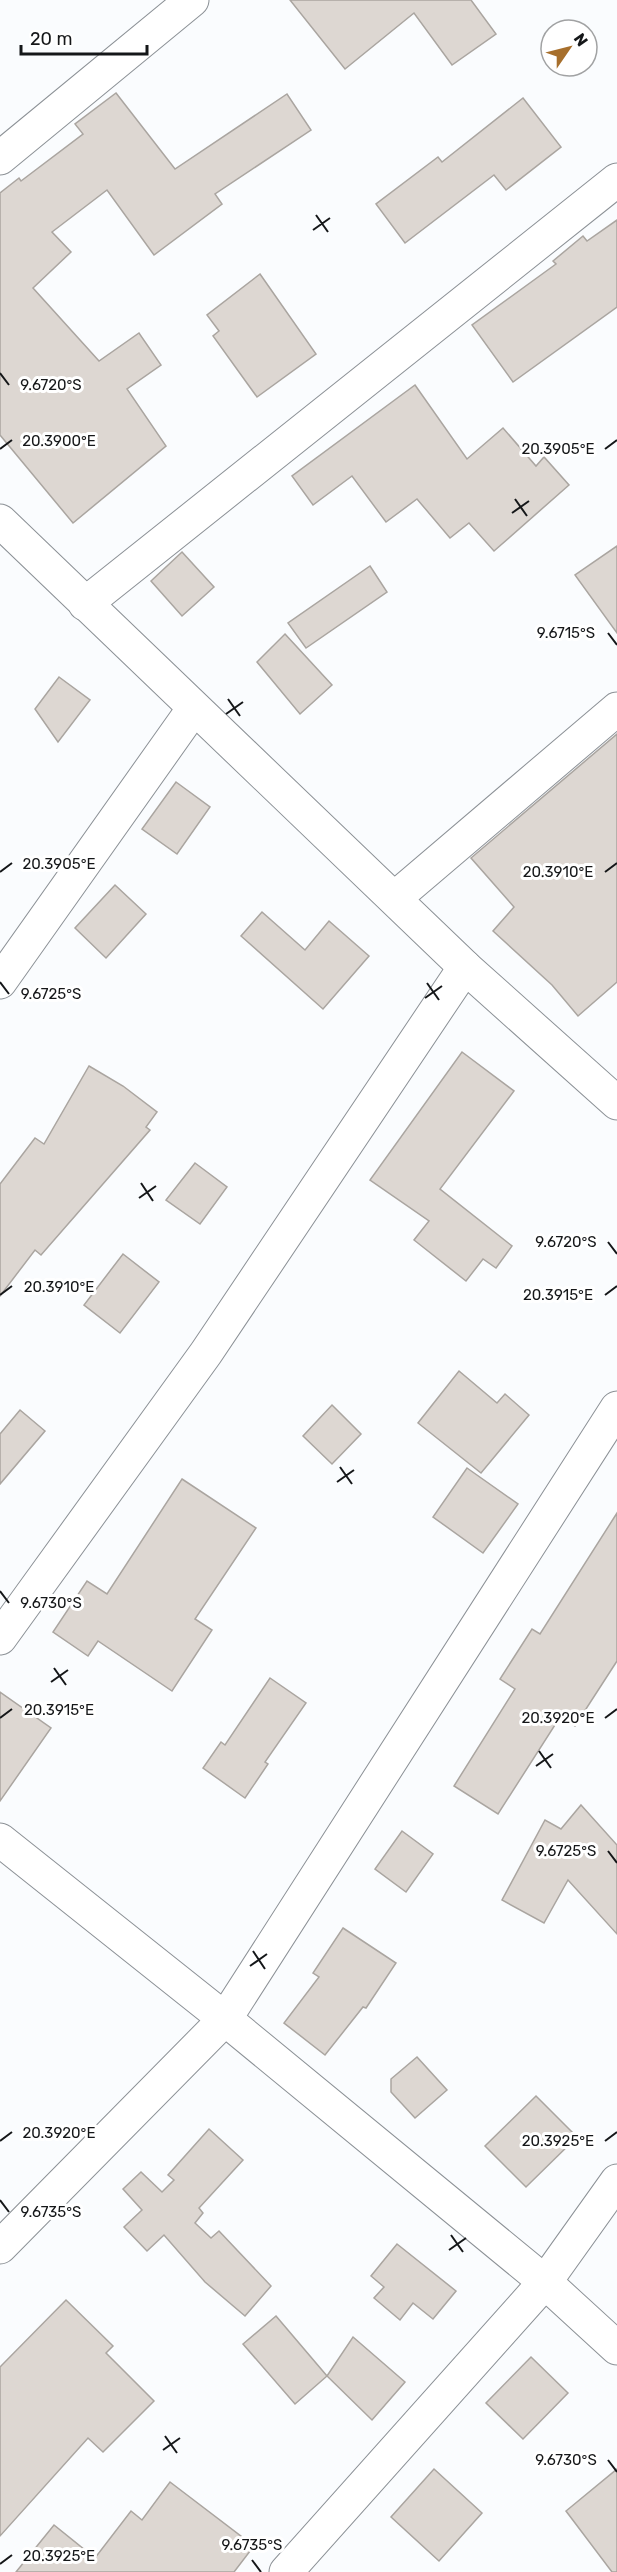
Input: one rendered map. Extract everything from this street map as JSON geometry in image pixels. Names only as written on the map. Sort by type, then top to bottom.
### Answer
[{"type":"street","points":[[0,158],[192,0]]},
{"type":"street","points":[[85,604],[617,180]]},
{"type":"street","points":[[0,521],[465,967],[617,1103]]},
{"type":"street","points":[[0,982],[194,708]]},
{"type":"street","points":[[395,898],[617,710]]},
{"type":"street","points":[[0,1638],[206,1353],[465,967]]},
{"type":"street","points":[[0,2247],[225,2019],[617,1408]]},
{"type":"street","points":[[0,1840],[225,2019],[545,2282],[617,2348]]},
{"type":"street","points":[[286,2572],[545,2282],[617,2181]]},
{"type":"building","points":[[290,0],[471,0],[496,34],[452,65],[414,13],[345,69]]},
{"type":"building","points":[[116,93],[175,169],[287,94],[311,130],[215,194],[222,204],[154,255],[107,190],[52,232],[71,252],[33,288],[99,361],[139,333],[161,365],[127,389],[166,446],[73,523],[0,435],[0,193],[19,178],[21,181],[83,134],[75,124]]},
{"type":"building","points":[[523,98],[561,147],[506,190],[494,175],[405,243],[376,204],[438,157],[442,162]]},
{"type":"building","points":[[617,220],[617,307],[513,382],[472,325],[556,264],[553,261],[583,236],[587,241]]},
{"type":"building","points":[[260,274],[316,354],[257,397],[213,336],[219,331],[207,315]]},
{"type":"building","points":[[415,385],[467,459],[503,428],[536,466],[544,457],[569,485],[494,551],[469,523],[450,538],[417,499],[386,522],[352,476],[313,505],[292,476]]},
{"type":"building","points":[[617,546],[617,633],[575,575]]},
{"type":"building","points":[[182,552],[214,587],[182,616],[151,581]]},
{"type":"building","points":[[370,566],[387,592],[306,648],[288,623]]},
{"type":"building","points":[[285,634],[332,685],[300,714],[257,662]]},
{"type":"building","points":[[59,677],[90,700],[58,742],[35,709]]},
{"type":"building","points":[[617,734],[617,982],[578,1016],[552,985],[493,931],[514,907],[471,858]]},
{"type":"building","points":[[176,782],[210,807],[177,854],[142,829]]},
{"type":"building","points":[[115,885],[146,914],[106,958],[75,928]]},
{"type":"building","points":[[262,912],[305,950],[329,921],[369,956],[323,1009],[241,936]]},
{"type":"building","points":[[462,1052],[514,1091],[440,1189],[512,1246],[496,1268],[483,1259],[466,1281],[414,1240],[429,1221],[370,1180]]},
{"type":"building","points":[[89,1066],[123,1086],[157,1112],[146,1127],[150,1130],[41,1255],[35,1250],[0,1296],[0,1184],[35,1138],[44,1144]]},
{"type":"building","points":[[195,1163],[227,1187],[200,1224],[166,1200]]},
{"type":"building","points":[[123,1254],[159,1282],[120,1333],[84,1305]]},
{"type":"building","points":[[459,1371],[497,1403],[505,1394],[529,1415],[481,1473],[418,1423]]},
{"type":"building","points":[[332,1405],[361,1434],[332,1464],[303,1436]]},
{"type":"building","points":[[20,1410],[45,1431],[0,1484],[0,1434]]},
{"type":"building","points":[[467,1468],[518,1504],[483,1553],[433,1517]]},
{"type":"building","points":[[182,1479],[256,1528],[195,1619],[212,1630],[172,1691],[98,1641],[88,1656],[53,1632],[87,1581],[107,1594]]},
{"type":"building","points":[[617,1513],[617,1661],[575,1726],[560,1717],[498,1814],[454,1786],[515,1689],[500,1679],[532,1629],[540,1634]]},
{"type":"building","points":[[270,1678],[306,1703],[265,1762],[268,1764],[245,1798],[203,1768],[221,1742],[225,1745]]},
{"type":"building","points":[[0,1692],[51,1728],[0,1801]]},
{"type":"building","points":[[581,1805],[617,1845],[617,1934],[568,1880],[544,1923],[502,1900],[545,1820],[561,1829]]},
{"type":"building","points":[[402,1831],[433,1854],[406,1892],[375,1869]]},
{"type":"building","points":[[343,1928],[396,1963],[366,2008],[363,2007],[325,2055],[284,2023],[319,1977],[313,1973]]},
{"type":"building","points":[[417,2057],[447,2090],[415,2118],[391,2092],[391,2079]]},
{"type":"building","points":[[536,2096],[577,2137],[526,2187],[485,2146]]},
{"type":"building","points":[[209,2129],[243,2160],[199,2208],[203,2213],[195,2223],[211,2238],[219,2231],[271,2286],[245,2316],[205,2282],[164,2235],[147,2251],[124,2227],[142,2210],[123,2189],[141,2172],[162,2192],[174,2180],[168,2175]]},
{"type":"building","points":[[397,2244],[456,2291],[433,2319],[413,2303],[400,2320],[374,2298],[384,2287],[371,2276]]},
{"type":"building","points":[[66,2300],[113,2346],[106,2353],[154,2401],[103,2452],[88,2438],[0,2536],[0,2367]]},
{"type":"building","points":[[276,2316],[327,2376],[295,2404],[243,2344]]},
{"type":"building","points":[[353,2337],[405,2382],[372,2420],[327,2376]]},
{"type":"building","points":[[531,2357],[568,2393],[523,2439],[486,2403]]},
{"type":"building","points":[[434,2469],[482,2513],[439,2561],[391,2517]]},
{"type":"building","points":[[617,2469],[617,2572],[612,2572],[566,2511]]},
{"type":"building","points":[[170,2482],[254,2546],[234,2572],[16,2572],[54,2525],[95,2558],[131,2511],[142,2520]]}]
